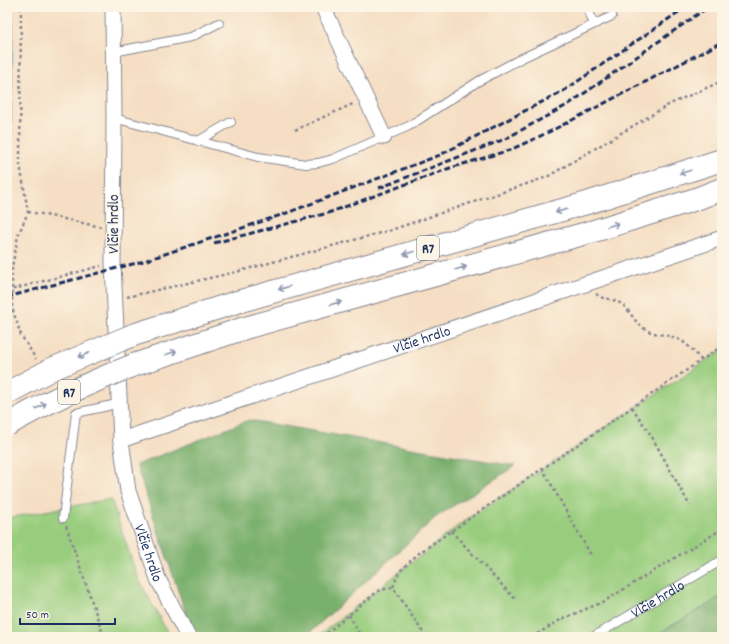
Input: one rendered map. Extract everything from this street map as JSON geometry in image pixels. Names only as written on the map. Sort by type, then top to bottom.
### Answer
[{"type":"highway","name":"R7","points":[[7,393],[52,369],[133,335],[237,302],[587,203],[722,160]]},
{"type":"highway","name":"R7","points":[[7,424],[47,402],[94,381],[134,365],[245,328],[594,231],[696,199],[722,189]]},
{"type":"street","name":"Vlčie hrdlo","points":[[113,7],[113,263],[121,440],[128,491],[158,579],[188,637]]},
{"type":"street","points":[[323,7],[384,137]]},
{"type":"street","name":"Vlčie hrdlo","points":[[121,440],[722,238]]},
{"type":"lane","points":[[587,7],[594,24]]},
{"type":"lane","points":[[114,118],[258,157],[306,164],[318,163],[333,159],[409,126],[479,81],[522,58],[612,16]]},
{"type":"lane","points":[[113,52],[191,37],[219,23]]},
{"type":"lane","points":[[198,141],[231,122]]},
{"type":"lane","points":[[63,518],[76,413],[119,403]]},
{"type":"lane","name":"Vlčie hrdlo","points":[[593,637],[722,560]]},
{"type":"path","points":[[21,7],[20,164],[28,212],[18,236],[12,268],[12,308],[21,335],[39,363]]},
{"type":"path","points":[[114,300],[236,272],[391,230],[547,177],[670,104],[722,81]]},
{"type":"path","points":[[295,130],[366,98]]},
{"type":"path","points":[[28,212],[113,229]]},
{"type":"path","points":[[7,291],[113,263]]},
{"type":"path","points":[[586,284],[594,293],[602,298],[612,299],[624,306],[634,320],[645,329],[659,335],[681,340],[690,347],[701,360]]},
{"type":"path","points":[[393,587],[399,572],[419,553],[722,346]]},
{"type":"path","points":[[718,348],[722,356]]},
{"type":"path","points":[[632,407],[652,437],[690,506]]},
{"type":"path","points":[[542,468],[592,557]]},
{"type":"path","points":[[63,518],[104,637]]},
{"type":"path","points":[[532,637],[562,619],[603,602],[722,529]]},
{"type":"path","points":[[451,531],[516,600]]},
{"type":"path","points":[[322,637],[378,591],[393,587]]},
{"type":"path","points":[[393,587],[426,637]]},
{"type":"path","points":[[349,615],[361,637]]},
{"type":"green space","points":[[722,350],[722,596],[653,637],[317,637],[463,522]]},
{"type":"green space","points":[[249,420],[515,466],[436,517],[305,637],[196,637],[192,632],[136,465]]},
{"type":"green space","points":[[111,499],[137,576],[170,637],[10,637],[7,604],[7,518]]},
{"type":"green space","points":[[722,596],[722,635],[718,637],[653,637]]},
{"type":"water","points":[[7,7],[12,7],[13,26],[7,363]]},
{"type":"railway","points":[[7,297],[144,261],[284,214],[440,155],[565,90],[686,7]]},
{"type":"railway","points":[[379,188],[505,139],[569,104],[708,7]]},
{"type":"railway","points":[[214,243],[328,213],[450,168],[510,150],[551,131],[722,42]]}]
